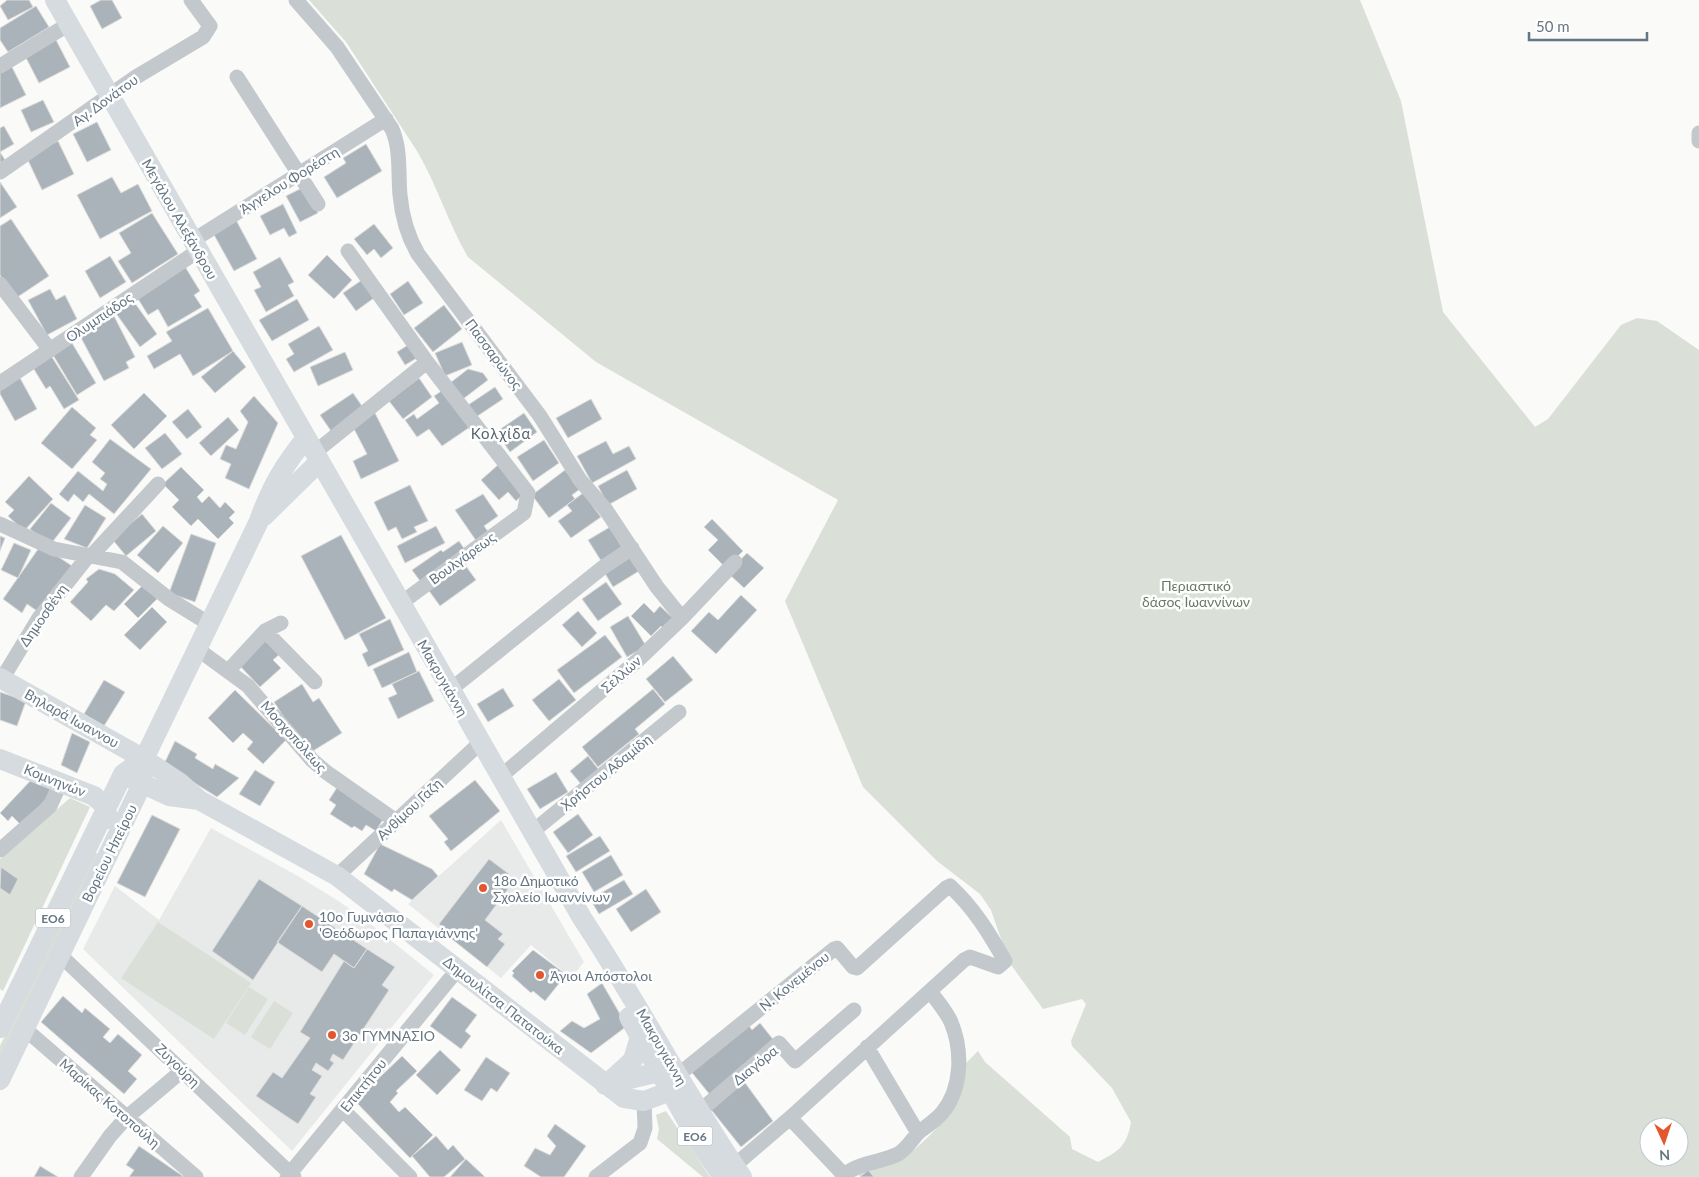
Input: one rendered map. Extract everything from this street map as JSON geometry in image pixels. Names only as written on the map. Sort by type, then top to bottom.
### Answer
[{"type":"main road","name":"Μεγάλου Αλεξάνδρου","points":[[55,0],[313,451]]},
{"type":"main road","name":"Βορείου Ηπείρου","points":[[0,1080],[142,784],[144,759],[259,520],[279,474],[313,451]]},
{"type":"main road","name":"Βορείου Ηπείρου","points":[[259,520],[313,451]]},
{"type":"main road","name":"Μακρυγιάννη","points":[[313,451],[582,918],[620,975],[673,1078],[700,1144],[733,1173]]},
{"type":"main road","name":"Βηλαρά Ιωαννου","points":[[1,678],[144,759]]},
{"type":"main road","name":"Κομνηνών","points":[[0,759],[94,796],[106,808]]},
{"type":"main road","name":"Βορείου Ηπείρου","points":[[0,1028],[123,774],[144,759]]},
{"type":"main road","name":"Δημουλίτσα Πατατούκα","points":[[144,759],[179,782],[199,800],[337,876],[624,1098],[644,1101],[673,1078]]},
{"type":"main road","name":"Δημουλίτσα Πατατούκα","points":[[123,774],[169,796],[199,800]]},
{"type":"main road","points":[[106,808],[116,840]]},
{"type":"main road","name":"Μακρυγιάννη","points":[[582,918],[614,991],[640,1037],[700,1111],[733,1173]]},
{"type":"main road","points":[[605,1085],[633,1060],[640,1037]]},
{"type":"main road","points":[[605,1085],[673,1078]]},
{"type":"street","name":"Αγ. Δονάτου","points":[[0,172],[144,72],[199,41],[210,30],[209,22],[191,0]]},
{"type":"street","name":"Πασσαρώνος","points":[[296,0],[337,47],[386,119],[394,134],[400,195],[410,240],[431,272],[540,416],[580,480],[606,510],[682,618]]},
{"type":"street","points":[[0,66],[69,24]]},
{"type":"street","points":[[237,77],[318,204]]},
{"type":"street","name":"Άγγελου Φορέστη","points":[[195,246],[300,174],[386,119]]},
{"type":"street","points":[[1699,133],[1699,141]]},
{"type":"street","name":"Ολυμπιάδος","points":[[0,384],[195,246]]},
{"type":"street","points":[[313,451],[427,362],[348,251]]},
{"type":"street","points":[[0,284],[50,350]]},
{"type":"street","name":"Βουλγάρεως","points":[[401,603],[524,513],[528,493],[427,362]]},
{"type":"street","name":"Δημοσθένη","points":[[1,678],[39,618],[89,555],[158,484]]},
{"type":"street","points":[[0,524],[54,549],[122,562],[169,599],[208,623]]},
{"type":"street","points":[[89,555],[109,524]]},
{"type":"street","points":[[450,690],[602,568],[632,548]]},
{"type":"street","name":"Σελλών","points":[[500,777],[638,660],[682,618],[734,562]]},
{"type":"street","points":[[229,670],[265,631],[281,622]]},
{"type":"street","points":[[265,631],[315,682]]},
{"type":"street","name":"Μοσχοπόλεως","points":[[196,648],[229,670],[254,692],[307,754],[326,772],[396,821]]},
{"type":"street","name":"Χρήστου Αδαμίδη","points":[[532,832],[679,712]]},
{"type":"street","name":"Ανθίμου Γαζη","points":[[337,876],[480,743]]},
{"type":"street","points":[[0,850],[50,806],[61,782]]},
{"type":"street","name":"Ν. Κονεμένου","points":[[673,1078],[834,949],[837,948],[853,967],[857,968],[950,886],[974,910],[1005,961],[998,967],[970,957],[964,960],[930,991]]},
{"type":"street","name":"Ζυγούρη","points":[[60,955],[183,1070],[290,1176]]},
{"type":"street","name":"Επικτήτου","points":[[290,1176],[458,968]]},
{"type":"street","points":[[733,1173],[790,1118],[930,991],[950,1021],[954,1031],[958,1047],[957,1079],[948,1104],[934,1121],[918,1133],[907,1148],[900,1153],[857,1167],[843,1176],[790,1118]]},
{"type":"street","name":"Διαγόρα","points":[[700,1111],[779,1043],[795,1061],[854,1010]]},
{"type":"street","name":"Μαρίκας Κοτοπούλη","points":[[25,1029],[196,1177]]},
{"type":"street","points":[[867,1047],[918,1133]]},
{"type":"street","points":[[81,1177],[110,1136],[126,1118],[183,1070]]},
{"type":"street","points":[[596,1177],[626,1156],[640,1143],[644,1128],[644,1101]]},
{"type":"street","points":[[343,1110],[410,1177]]},
{"type":"shaded area","name":"18ο Δημοτικό Σχολείο Ιωαννίνων","points":[[501,820],[584,962],[571,978],[531,945],[501,978],[408,904]]},
{"type":"shaded area","points":[[211,828],[337,900],[368,922],[434,975],[292,1151],[83,949],[115,886],[159,920]]},
{"type":"green space","name":"Περιαστικό δάσος Ιωαννίνων","points":[[309,0],[1360,0],[1401,101],[1443,312],[1535,427],[1548,419],[1621,325],[1637,318],[1657,321],[1699,350],[1699,1177],[861,1177],[857,1174],[915,1149],[938,1127],[964,1065],[978,1051],[985,1062],[1070,1137],[1072,1149],[1098,1162],[1121,1147],[1127,1137],[1131,1122],[1112,1088],[1072,1046],[1071,1041],[1086,1004],[1082,999],[1043,1009],[1009,962],[991,910],[980,894],[937,861],[863,787],[785,601],[838,500],[596,362],[468,257],[417,151],[346,42]]},
{"type":"green space","points":[[70,798],[90,807],[3,991],[0,989],[0,859]]},
{"type":"green space","points":[[94,852],[98,854],[0,1060],[0,1046]]},
{"type":"green space","points":[[158,922],[251,983],[214,1039],[121,978]]},
{"type":"green space","points":[[249,987],[268,999],[245,1035],[226,1023]]},
{"type":"green space","points":[[274,1001],[293,1013],[270,1049],[251,1037]]},
{"type":"green space","points":[[666,1111],[710,1177],[703,1177],[657,1139],[659,1129],[656,1115]]},
{"type":"building","points":[[7,0],[29,0],[33,7],[8,20],[0,6]]},
{"type":"building","points":[[101,0],[112,0],[122,18],[102,29],[90,6]]},
{"type":"building","points":[[36,6],[49,27],[8,52],[0,40],[0,28]]},
{"type":"building","points":[[54,36],[70,67],[39,83],[23,52]]},
{"type":"building","points":[[11,65],[26,95],[0,108],[0,70]]},
{"type":"building","points":[[43,100],[54,122],[31,132],[21,110]]},
{"type":"building","points":[[97,122],[111,150],[87,162],[73,134]]},
{"type":"building","points":[[4,126],[14,144],[0,152],[0,128]]},
{"type":"building","points":[[58,141],[74,174],[42,190],[26,156]]},
{"type":"building","points":[[366,144],[382,171],[337,198],[324,177],[346,163],[343,158]]},
{"type":"building","points":[[0,152],[5,160],[0,163]]},
{"type":"building","points":[[112,177],[121,193],[138,184],[152,211],[100,239],[77,195]]},
{"type":"building","points":[[0,182],[17,207],[0,218]]},
{"type":"building","points":[[304,187],[318,213],[300,222],[286,196]]},
{"type":"building","points":[[283,204],[297,233],[289,237],[284,228],[270,235],[260,216]]},
{"type":"building","points":[[152,213],[178,254],[132,283],[118,261],[131,253],[119,233]]},
{"type":"building","points":[[11,219],[49,276],[16,298],[0,275],[0,226]]},
{"type":"building","points":[[236,220],[257,259],[234,271],[213,233]]},
{"type":"building","points":[[374,224],[393,248],[381,258],[374,249],[367,255],[354,239]]},
{"type":"building","points":[[327,255],[352,280],[334,299],[308,275]]},
{"type":"building","points":[[110,256],[126,282],[100,298],[85,271]]},
{"type":"building","points":[[280,257],[294,282],[288,285],[294,296],[266,312],[254,290],[261,287],[253,272]]},
{"type":"building","points":[[184,265],[200,291],[194,295],[202,307],[168,327],[158,309],[148,315],[135,294]]},
{"type":"building","points":[[362,280],[374,298],[356,311],[343,293]]},
{"type":"building","points":[[408,281],[423,303],[404,315],[390,294]]},
{"type":"building","points":[[50,289],[56,300],[65,295],[77,319],[47,335],[28,300]]},
{"type":"building","points":[[132,299],[157,334],[140,347],[115,312]]},
{"type":"building","points":[[297,299],[309,320],[272,341],[259,320]]},
{"type":"building","points":[[444,305],[462,329],[433,352],[414,328]]},
{"type":"building","points":[[208,308],[233,351],[193,376],[180,354],[154,369],[147,356],[172,341],[166,332]]},
{"type":"building","points":[[114,316],[135,357],[126,362],[129,368],[104,381],[79,334]]},
{"type":"building","points":[[319,326],[333,350],[294,372],[286,359],[294,354],[288,344]]},
{"type":"building","points":[[462,342],[472,365],[445,376],[435,353]]},
{"type":"building","points":[[72,343],[96,383],[77,395],[53,355]]},
{"type":"building","points":[[408,345],[417,358],[405,365],[397,352]]},
{"type":"building","points":[[233,351],[246,367],[215,393],[201,377]]},
{"type":"building","points":[[345,352],[353,370],[318,386],[310,367]]},
{"type":"building","points":[[50,354],[79,400],[64,409],[50,386],[46,389],[32,366]]},
{"type":"building","points":[[468,369],[483,373],[488,380],[463,399],[450,383]]},
{"type":"building","points":[[20,378],[37,409],[15,421],[0,394],[0,388]]},
{"type":"building","points":[[419,378],[432,397],[403,419],[389,401]]},
{"type":"building","points":[[495,387],[503,399],[476,417],[468,405]]},
{"type":"building","points":[[443,390],[470,427],[442,446],[429,429],[417,437],[405,420],[414,414],[417,419],[439,403],[434,396]]},
{"type":"building","points":[[144,393],[167,416],[134,449],[111,425]]},
{"type":"building","points":[[353,393],[364,409],[331,431],[320,415]]},
{"type":"building","points":[[254,396],[278,423],[249,489],[225,478],[231,464],[220,459],[226,445],[236,449],[248,422],[240,411]]},
{"type":"building","points":[[591,399],[602,419],[568,438],[556,418]]},
{"type":"building","points":[[72,407],[96,428],[90,435],[97,440],[72,469],[41,443]]},
{"type":"building","points":[[188,409],[202,427],[187,439],[172,422]]},
{"type":"building","points":[[375,413],[399,461],[361,479],[353,461],[367,454],[352,425]]},
{"type":"building","points":[[524,413],[537,432],[510,452],[496,432]]},
{"type":"building","points":[[228,417],[239,430],[211,456],[199,443]]},
{"type":"building","points":[[165,433],[182,454],[162,469],[145,448]]},
{"type":"building","points":[[110,439],[151,469],[114,514],[89,494],[83,502],[74,494],[68,502],[59,494],[78,471],[103,491],[107,484],[100,479],[105,473],[92,462]]},
{"type":"building","points":[[544,440],[559,463],[533,481],[517,457]]},
{"type":"building","points":[[606,441],[613,454],[629,446],[636,459],[592,483],[577,456]]},
{"type":"building","points":[[499,464],[525,493],[516,501],[508,492],[499,500],[481,480]]},
{"type":"building","points":[[181,467],[204,490],[197,497],[202,503],[209,496],[220,508],[225,502],[235,512],[229,518],[234,523],[218,539],[198,519],[191,526],[172,507],[179,500],[163,484]]},
{"type":"building","points":[[565,470],[580,489],[572,495],[575,499],[549,518],[532,495]]},
{"type":"building","points":[[627,470],[637,489],[608,505],[598,486]]},
{"type":"building","points":[[29,476],[53,499],[24,531],[8,516],[14,510],[5,502]]},
{"type":"building","points":[[410,485],[428,521],[414,527],[417,532],[402,539],[396,527],[388,531],[374,502]]},
{"type":"building","points":[[583,493],[601,517],[571,538],[558,521],[572,511],[567,505]]},
{"type":"building","points":[[483,494],[498,516],[484,526],[490,534],[477,542],[455,510]]},
{"type":"building","points":[[51,503],[71,518],[50,545],[30,529]]},
{"type":"building","points":[[85,505],[106,518],[87,548],[64,539]]},
{"type":"building","points":[[142,514],[156,531],[126,556],[112,539]]},
{"type":"building","points":[[712,519],[743,551],[726,568],[708,550],[718,540],[704,527]]},
{"type":"building","points":[[163,526],[183,543],[158,573],[137,555]]},
{"type":"building","points":[[436,526],[445,543],[405,563],[397,546]]},
{"type":"building","points":[[610,527],[624,551],[603,564],[588,540]]},
{"type":"building","points":[[191,534],[216,543],[195,602],[169,593]]},
{"type":"building","points":[[341,535],[386,618],[345,640],[301,556]]},
{"type":"building","points":[[0,536],[5,538],[0,551]]},
{"type":"building","points":[[459,541],[467,553],[423,585],[412,570],[441,550],[443,552]]},
{"type":"building","points":[[14,543],[31,550],[18,578],[1,570]]},
{"type":"building","points":[[41,545],[72,566],[40,613],[27,604],[22,613],[3,599]]},
{"type":"building","points":[[747,553],[764,568],[744,588],[728,573]]},
{"type":"building","points":[[629,555],[639,571],[613,587],[603,570]]},
{"type":"building","points":[[463,562],[476,580],[440,606],[427,588]]},
{"type":"building","points":[[99,569],[115,574],[134,590],[114,611],[106,605],[91,621],[70,602],[88,582],[86,579]]},
{"type":"building","points":[[606,582],[622,604],[598,621],[582,599]]},
{"type":"building","points":[[143,585],[157,599],[138,618],[124,604]]},
{"type":"building","points":[[741,595],[757,610],[716,654],[691,631],[709,612],[718,620]]},
{"type":"building","points":[[644,603],[654,613],[660,606],[675,620],[665,630],[661,626],[651,636],[631,616]]},
{"type":"building","points":[[152,607],[167,622],[140,650],[124,635]]},
{"type":"building","points":[[578,611],[597,633],[582,647],[562,625]]},
{"type":"building","points":[[628,616],[646,646],[627,657],[610,627]]},
{"type":"building","points":[[390,619],[404,650],[368,667],[362,654],[368,651],[359,634]]},
{"type":"building","points":[[605,635],[622,657],[574,693],[557,670]]},
{"type":"building","points":[[267,636],[282,652],[273,660],[281,668],[260,687],[238,664]]},
{"type":"building","points":[[409,652],[417,672],[382,688],[373,669]]},
{"type":"building","points":[[673,656],[693,680],[665,702],[646,679]]},
{"type":"building","points":[[419,671],[434,701],[398,719],[388,698],[397,694],[392,684]]},
{"type":"building","points":[[559,679],[576,700],[549,721],[532,700]]},
{"type":"building","points":[[104,680],[125,692],[104,726],[84,714]]},
{"type":"building","points":[[302,684],[313,702],[319,698],[342,733],[308,754],[274,702]]},
{"type":"building","points":[[503,688],[514,706],[488,722],[477,704]]},
{"type":"building","points":[[653,689],[665,704],[635,729],[639,734],[598,767],[582,747]]},
{"type":"building","points":[[235,690],[286,740],[263,764],[247,749],[253,742],[243,733],[233,743],[208,718]]},
{"type":"building","points":[[0,692],[26,701],[17,726],[0,720]]},
{"type":"building","points":[[72,733],[90,742],[77,773],[61,765]]},
{"type":"building","points":[[175,741],[197,754],[195,758],[213,769],[215,764],[239,778],[217,797],[164,764]]},
{"type":"building","points":[[588,756],[599,770],[581,784],[570,771]]},
{"type":"building","points":[[255,770],[275,782],[260,806],[239,794]]},
{"type":"building","points":[[556,772],[568,792],[540,809],[527,789]]},
{"type":"building","points":[[33,778],[52,786],[48,797],[22,826],[12,816],[8,821],[0,813]]},
{"type":"building","points":[[475,780],[500,811],[451,851],[444,842],[448,839],[429,816]]},
{"type":"building","points":[[338,786],[385,816],[376,831],[366,825],[362,831],[354,826],[352,828],[330,814],[336,805],[329,800]]},
{"type":"building","points":[[578,814],[593,835],[568,853],[553,832]]},
{"type":"building","points":[[152,815],[180,829],[145,897],[117,883]]},
{"type":"building","points":[[600,836],[610,851],[576,872],[566,856]]},
{"type":"building","points":[[380,844],[432,869],[438,876],[412,900],[394,889],[392,892],[364,874]]},
{"type":"building","points":[[611,855],[623,875],[594,892],[582,872]]},
{"type":"building","points":[[489,859],[509,874],[501,884],[508,889],[485,920],[503,934],[498,939],[505,944],[487,967],[448,936],[451,933],[439,924]]},
{"type":"building","points":[[1,867],[18,879],[10,895],[0,888]]},
{"type":"building","points":[[259,879],[302,906],[253,980],[212,951]]},
{"type":"building","points":[[624,880],[633,894],[599,914],[590,899]]},
{"type":"building","points":[[646,889],[661,912],[631,932],[616,909]]},
{"type":"building","name":"10ο Γυμνάσιο 'Θεόδωρος Παπαγιάννης'","points":[[302,906],[367,949],[354,968],[334,954],[322,972],[277,942]]},
{"type":"building","name":"3ο ΓΥΜΝΑΣΙΟ","points":[[367,949],[395,967],[382,985],[389,990],[343,1060],[333,1054],[330,1060],[334,1063],[328,1071],[316,1063],[312,1070],[322,1076],[310,1094],[316,1097],[298,1124],[256,1096],[273,1072],[282,1078],[310,1038],[300,1032],[344,961],[354,968]]},
{"type":"building","name":"Άγιοι Απόστολοι","points":[[533,950],[571,978],[565,984],[561,981],[545,1001],[533,991],[531,993],[512,976],[514,973],[512,971]]},
{"type":"building","points":[[602,983],[627,1026],[591,1053],[560,1031],[572,1021],[584,1028],[600,1019],[587,994]]},
{"type":"building","points":[[63,996],[82,1013],[85,1008],[110,1029],[103,1037],[110,1043],[118,1034],[142,1055],[128,1071],[137,1079],[124,1094],[41,1022]]},
{"type":"building","points":[[452,997],[477,1015],[465,1031],[471,1036],[461,1049],[430,1026]]},
{"type":"building","points":[[747,1023],[752,1030],[760,1023],[776,1043],[711,1096],[689,1069]]},
{"type":"building","points":[[440,1050],[461,1070],[437,1095],[416,1075]]},
{"type":"building","points":[[402,1056],[417,1071],[396,1091],[398,1093],[390,1102],[399,1112],[405,1107],[433,1135],[410,1158],[355,1101]]},
{"type":"building","points":[[486,1057],[510,1073],[497,1092],[491,1088],[482,1101],[464,1090]]},
{"type":"building","points":[[743,1080],[773,1121],[741,1147],[709,1107]]},
{"type":"building","points":[[555,1124],[586,1146],[564,1177],[541,1177],[524,1166],[535,1148],[550,1155],[556,1146],[547,1136]]},
{"type":"building","points":[[436,1136],[448,1150],[453,1145],[465,1159],[444,1177],[430,1177],[412,1156]]},
{"type":"building","points":[[139,1146],[184,1177],[129,1177],[134,1170],[126,1165]]},
{"type":"building","points":[[466,1159],[485,1177],[450,1177]]},
{"type":"building","points":[[40,1166],[58,1177],[34,1177]]},
{"type":"building","points":[[868,1170],[874,1177],[860,1177]]},
{"type":"place","name":"18ο Δημοτικό Σχολείο Ιωαννίνων","points":[[483,888]]},
{"type":"place","name":"10ο Γυμνάσιο 'Θεόδωρος Παπαγιάννης'","points":[[309,924]]},
{"type":"place","name":"Άγιοι Απόστολοι","points":[[540,975]]},
{"type":"place","name":"3ο ΓΥΜΝΑΣΙΟ","points":[[332,1035]]},
{"type":"district","name":"Κολχίδα","points":[[501,433]]}]
